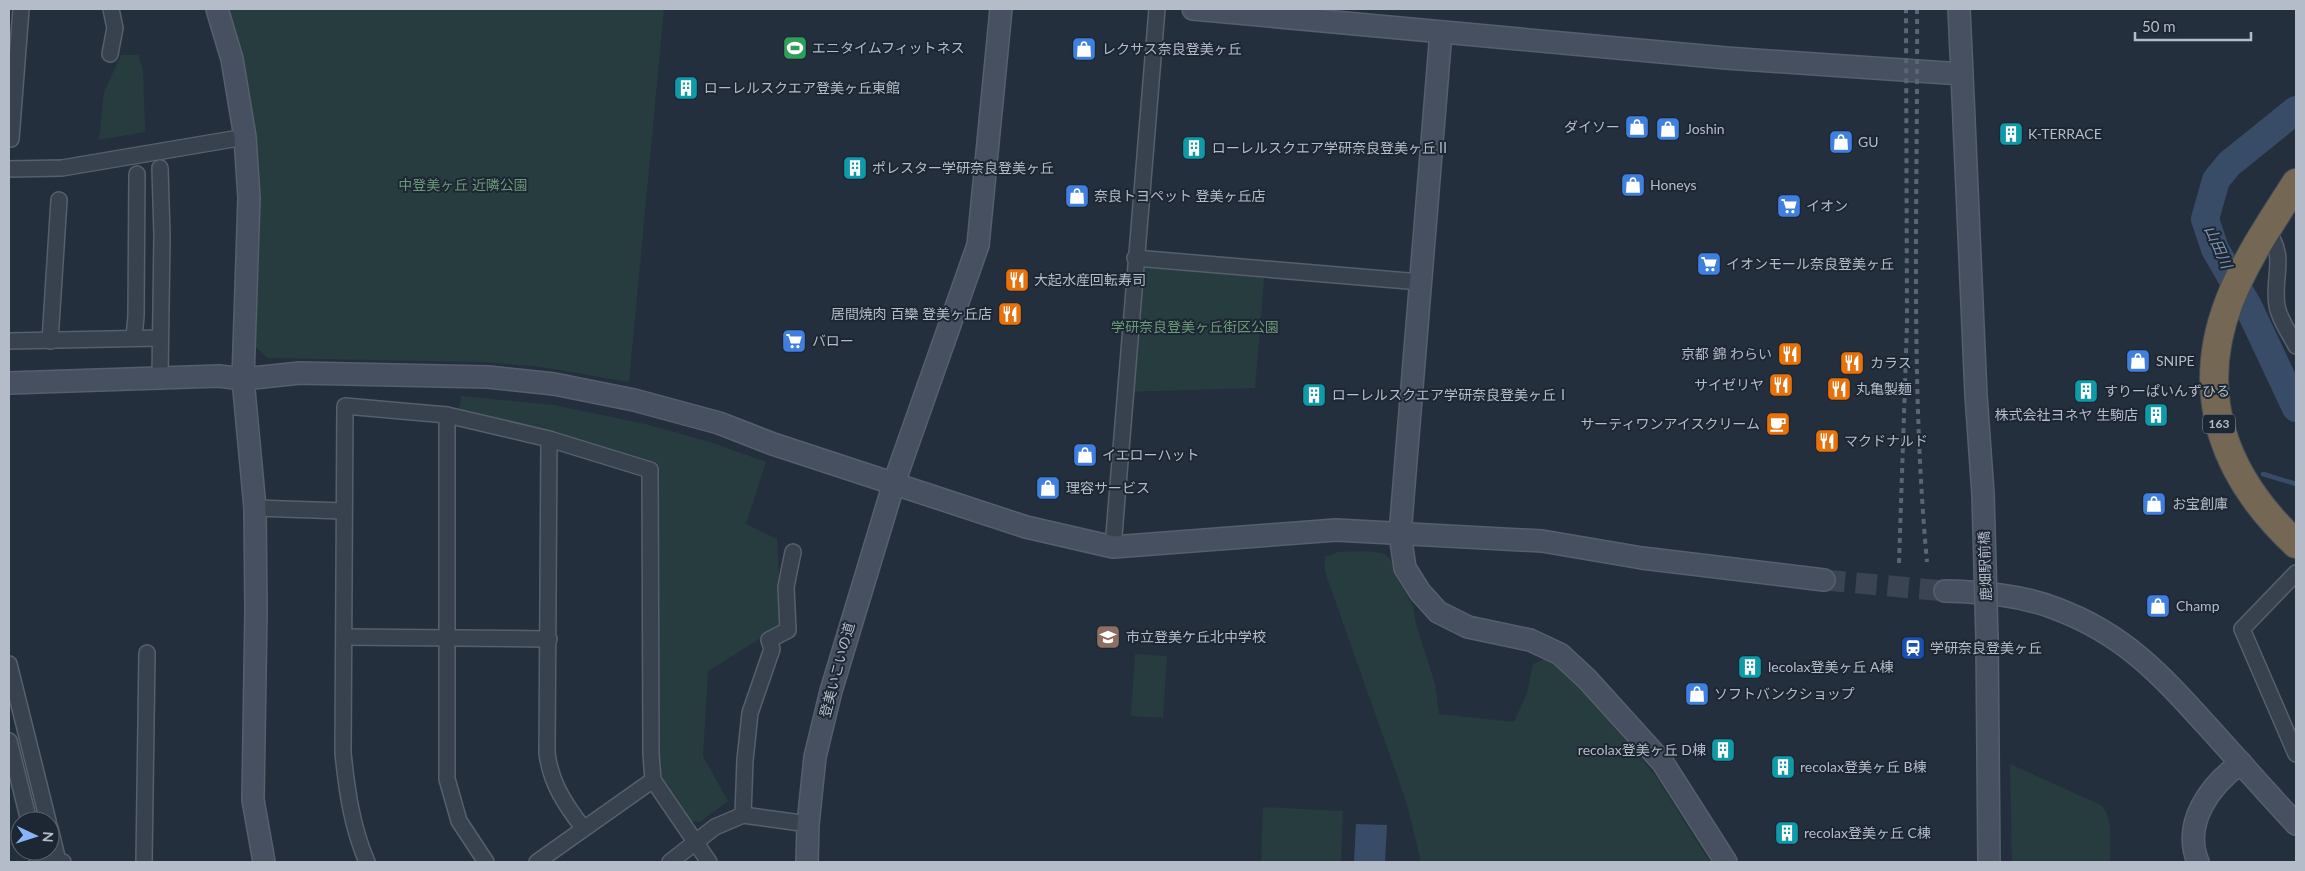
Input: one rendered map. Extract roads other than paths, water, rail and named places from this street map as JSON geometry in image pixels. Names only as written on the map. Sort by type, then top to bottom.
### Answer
[{"type":"highway","name":"163","points":[[2296,183],[2266,230],[2229,301],[2216,344],[2214,380],[2216,414],[2229,453],[2245,484],[2260,507],[2296,544]]},
{"type":"street","points":[[11,139],[21,9]]},
{"type":"street","points":[[110,54],[115,28],[111,9]]},
{"type":"street","points":[[217,9],[232,59],[245,137],[249,198],[243,379],[255,508],[256,610],[253,800],[262,862]]},
{"type":"street","name":"登美いこいの道","points":[[807,862],[808,824],[815,757],[831,691],[894,483],[978,245],[1002,9]]},
{"type":"street","points":[[1113,548],[1135,258],[1157,9]]},
{"type":"street","points":[[1193,9],[1726,58],[1962,74]]},
{"type":"street","name":"鹿畑駅前橋","points":[[1959,9],[1982,494],[1987,638],[1989,862]]},
{"type":"street","points":[[1441,32],[1400,534],[1405,568],[1420,592],[1438,612],[1468,627],[1538,643],[1560,654],[1587,680],[1663,763],[1726,862]]},
{"type":"street","points":[[9,169],[62,168],[245,137]]},
{"type":"street","points":[[160,168],[162,235],[159,338],[160,378]]},
{"type":"street","points":[[134,338],[136,316],[136,174]]},
{"type":"street","points":[[50,341],[59,200]]},
{"type":"street","points":[[2266,230],[2275,240],[2279,258],[2277,307],[2296,346]]},
{"type":"street","points":[[1135,258],[1420,282]]},
{"type":"street","points":[[9,342],[159,338]]},
{"type":"street","points":[[9,383],[219,376],[243,379],[310,373],[488,377],[554,384],[634,400],[718,423],[773,444],[1026,527],[1113,548],[1336,530],[1542,541],[1642,558],[1824,580]]},
{"type":"street","points":[[367,862],[354,826],[346,791],[343,753],[344,406],[447,415],[549,439],[650,470],[651,754],[653,780],[709,862]]},
{"type":"street","points":[[447,415],[447,779],[459,821],[486,862]]},
{"type":"street","points":[[549,439],[549,764],[560,797],[583,828]]},
{"type":"street","points":[[255,508],[343,511]]},
{"type":"street","points":[[743,815],[744,760],[750,713],[772,649],[769,640],[788,630],[786,587],[793,552]]},
{"type":"street","points":[[2296,572],[2242,628],[2296,754]]},
{"type":"street","points":[[1945,591],[2016,598],[2055,608],[2102,630],[2130,648],[2152,667],[2296,824]]},
{"type":"street","points":[[344,638],[549,639]]},
{"type":"street","points":[[144,862],[147,653]]},
{"type":"street","points":[[9,664],[46,811]]},
{"type":"street","points":[[9,741],[26,811]]},
{"type":"street","points":[[2198,862],[2194,854],[2196,817],[2212,790],[2228,772],[2241,763]]},
{"type":"street","points":[[537,862],[653,780]]},
{"type":"street","points":[[670,862],[723,822],[743,815],[808,824]]},
{"type":"water","points":[[1356,824],[1387,825],[1385,862],[1354,862]]},
{"type":"waterway","name":"山田川","points":[[2296,110],[2229,164],[2216,180],[2205,219],[2215,249],[2248,306],[2296,408]]},
{"type":"waterway","points":[[2263,474],[2296,484]]},
{"type":"tunnel","points":[[1824,580],[1945,591]]},
{"type":"railway","points":[[1899,563],[1907,325],[1906,9]]},
{"type":"railway","points":[[1917,9],[1916,286],[1918,424],[1927,562]]},
{"type":"place","name":"エニタイムフィットネス","points":[[795,48]]},
{"type":"place","name":"レクサス奈良登美ヶ丘","points":[[1084,49]]},
{"type":"place","name":"ローレルスクエア登美ヶ丘東館","points":[[686,88]]},
{"type":"place","name":"ダイソー","points":[[1637,127]]},
{"type":"place","name":"Joshin","points":[[1668,129]]},
{"type":"place","name":"K-TERRACE","points":[[2011,134]]},
{"type":"place","name":"GU","points":[[1841,142]]},
{"type":"place","name":"ローレルスクエア学研奈良登美ヶ丘Ⅱ","points":[[1194,148]]},
{"type":"place","name":"ポレスター学研奈良登美ヶ丘","points":[[855,168]]},
{"type":"place","name":"Honeys","points":[[1633,185]]},
{"type":"place","name":"奈良トヨペット 登美ヶ丘店","points":[[1077,196]]},
{"type":"place","name":"イオン","points":[[1789,206]]},
{"type":"place","name":"イオンモール奈良登美ヶ丘","points":[[1709,264]]},
{"type":"place","name":"大起水産回転寿司","points":[[1017,280]]},
{"type":"place","name":"居間焼肉 百欒 登美ヶ丘店","points":[[1010,314]]},
{"type":"place","name":"バロー","points":[[794,341]]},
{"type":"place","name":"京都 錦 わらい","points":[[1790,354]]},
{"type":"place","name":"SNIPE","points":[[2138,361]]},
{"type":"place","name":"カラス","points":[[1852,363]]},
{"type":"place","name":"サイゼリヤ","points":[[1781,385]]},
{"type":"place","name":"丸亀製麺","points":[[1839,389]]},
{"type":"place","name":"すりーぱいんずひる","points":[[2086,391]]},
{"type":"place","name":"ローレルスクエア学研奈良登美ヶ丘Ⅰ","points":[[1314,395]]},
{"type":"place","name":"株式会社ヨネヤ 生駒店","points":[[2156,415]]},
{"type":"place","name":"サーティワンアイスクリーム","points":[[1778,424]]},
{"type":"place","name":"マクドナルド","points":[[1827,441]]},
{"type":"place","name":"イエローハット","points":[[1085,455]]},
{"type":"place","name":"理容サービス","points":[[1048,488]]},
{"type":"place","name":"お宝創庫","points":[[2154,504]]},
{"type":"place","name":"Champ","points":[[2158,606]]},
{"type":"place","name":"市立登美ケ丘北中学校","points":[[1108,637]]},
{"type":"place","name":"学研奈良登美ヶ丘","points":[[1913,648]]},
{"type":"place","name":"lecolax登美ヶ丘 A棟","points":[[1750,667]]},
{"type":"place","name":"ソフトバンクショップ","points":[[1697,694]]},
{"type":"place","name":"recolax登美ヶ丘 D棟","points":[[1723,750]]},
{"type":"place","name":"recolax登美ヶ丘 B棟","points":[[1783,767]]},
{"type":"place","name":"recolax登美ヶ丘 C棟","points":[[1787,833]]},
{"type":"park label","name":"中登美ヶ丘 近隣公園","points":[[463,185]]},
{"type":"park label","name":"学研奈良登美ヶ丘街区公園","points":[[1195,327]]}]
